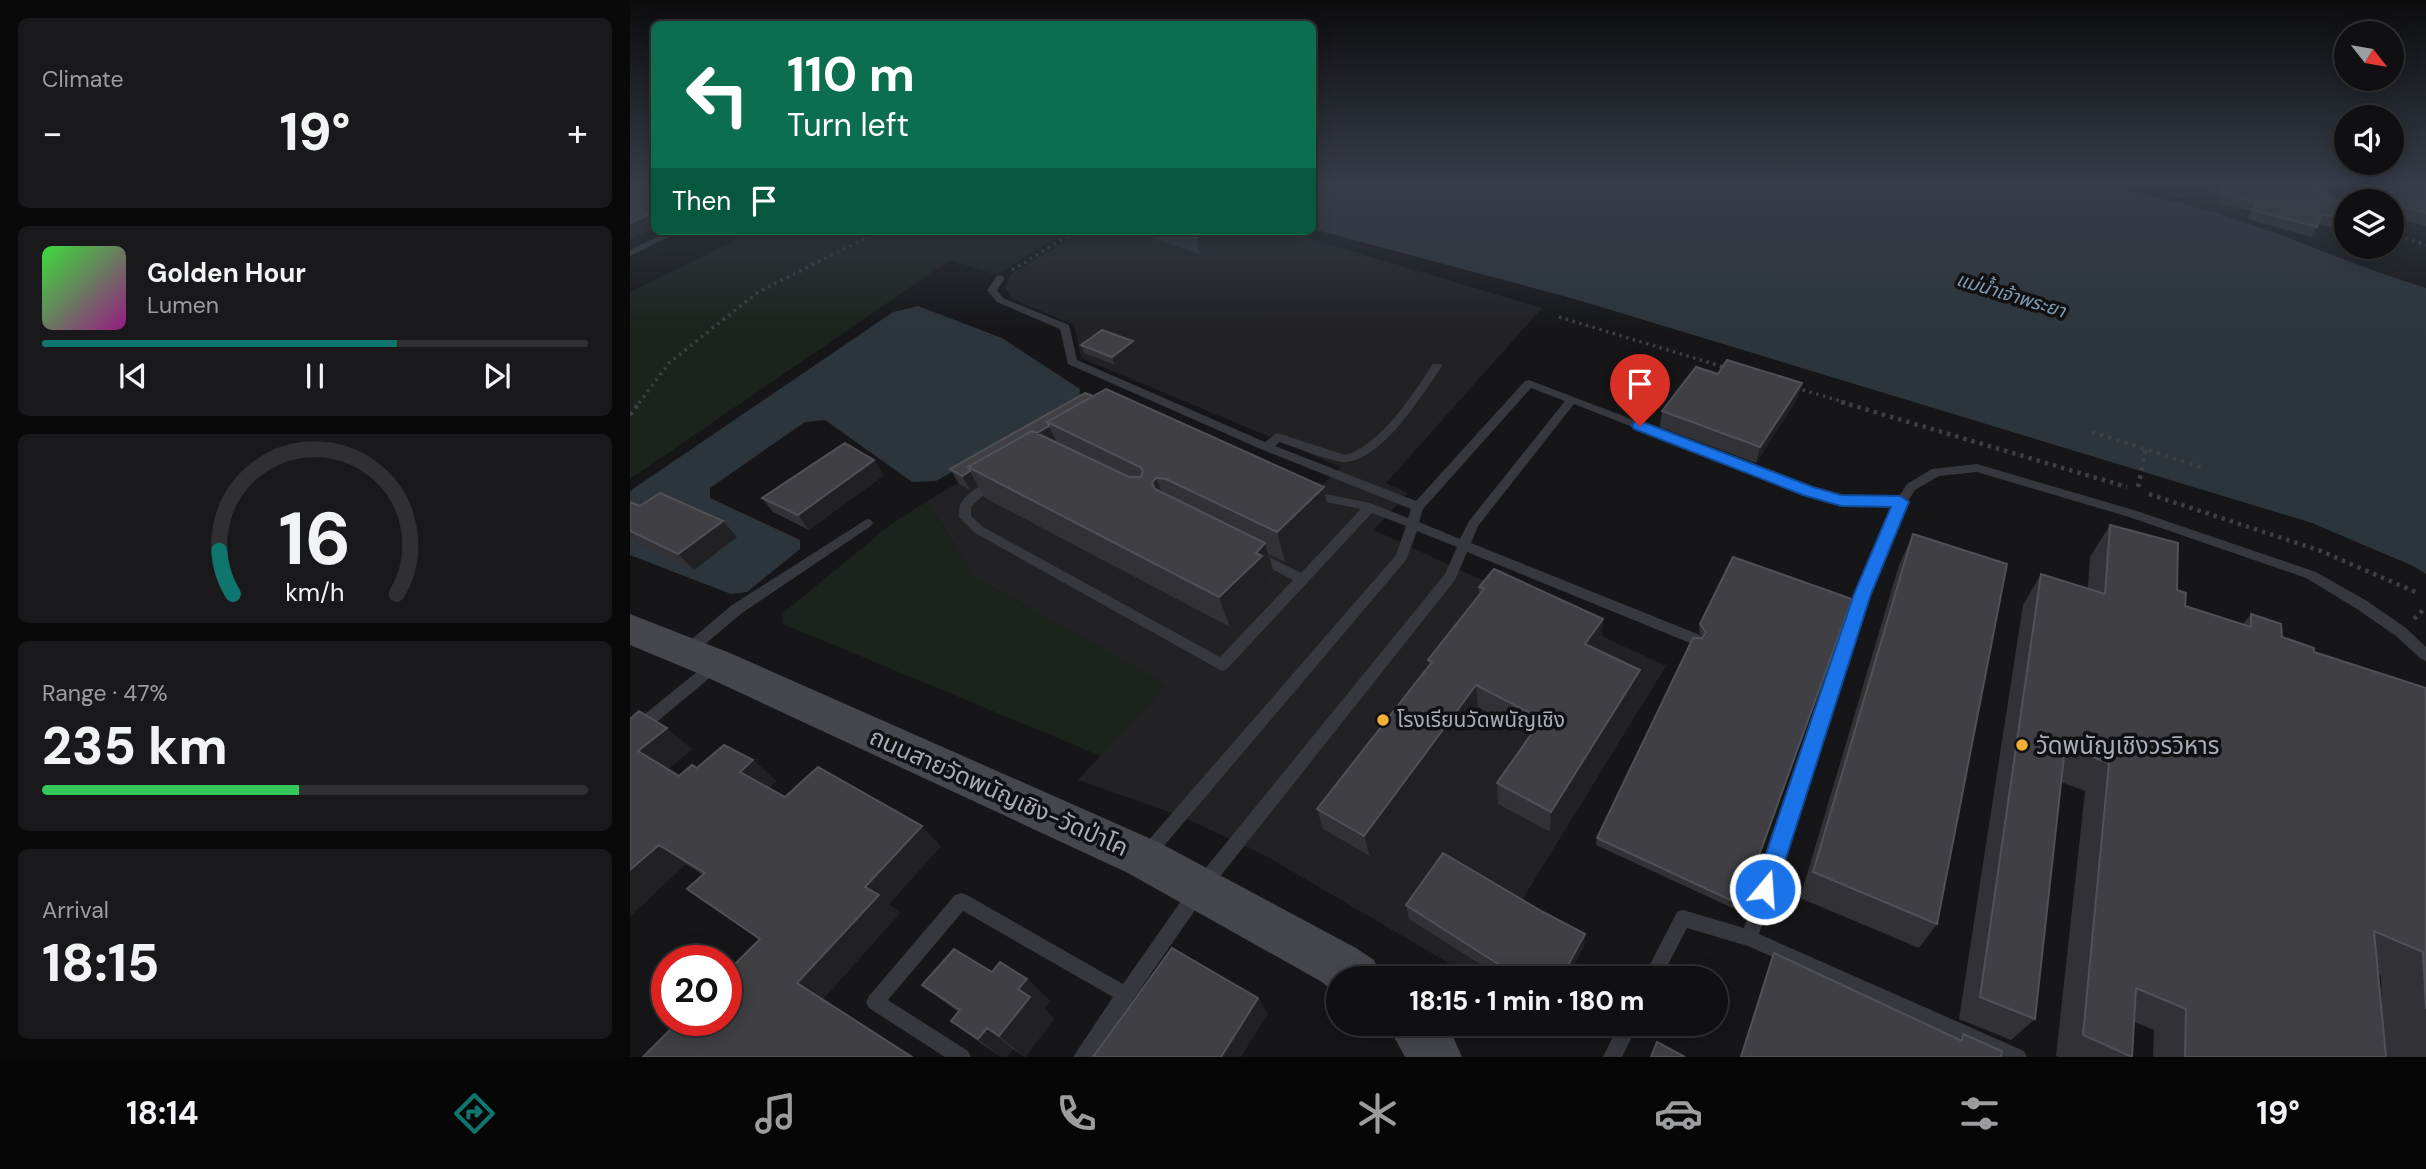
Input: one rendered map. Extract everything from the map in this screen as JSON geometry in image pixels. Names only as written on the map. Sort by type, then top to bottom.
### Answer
[{"type":"main road","name":"ถนนสายวัดพนัญเชิง-วัดป่าโค","points":[[630,629],[701,658],[1144,858],[1340,966]]},
{"type":"main road","points":[[1421,1036],[1436,1057]]},
{"type":"lane","points":[[630,253],[668,235]]},
{"type":"lane","points":[[1000,278],[992,290],[1000,300],[1065,327],[1072,362],[1267,447],[1418,507]]},
{"type":"lane","points":[[1267,447],[1277,437],[1345,459],[1354,458],[1363,453],[1401,414],[1437,366]]},
{"type":"lane","points":[[1144,858],[1402,557],[1418,507],[1529,383],[1808,491],[1841,501],[1901,502]]},
{"type":"lane","points":[[1082,1057],[1201,887],[1450,578],[1473,524],[1572,400]]},
{"type":"lane","points":[[1749,938],[1825,691],[1863,594],[1901,502],[1911,487],[1936,472],[1977,468],[2206,538],[2311,576],[2362,605],[2401,632],[2426,655]]},
{"type":"lane","points":[[1011,474],[976,495],[965,506],[965,517],[979,530],[1222,665],[1370,506]]},
{"type":"lane","points":[[1299,490],[1311,496],[1370,506],[1695,639]]},
{"type":"lane","points":[[630,735],[701,658],[737,609],[867,523]]},
{"type":"lane","points":[[1244,550],[1302,579]]},
{"type":"lane","points":[[962,1057],[875,1002],[961,901],[1126,995]]},
{"type":"lane","points":[[1658,966],[1683,918],[1749,938],[2018,1057]]},
{"type":"lane","points":[[1612,1057],[1623,1036]]},
{"type":"path","points":[[630,415],[669,363],[758,292],[872,235]]},
{"type":"path","points":[[1000,278],[1070,235]]},
{"type":"path","points":[[2404,238],[2426,245]]},
{"type":"path","points":[[1559,317],[1728,368]]},
{"type":"path","points":[[1794,387],[2127,487]]},
{"type":"path","points":[[2092,432],[2203,468]]},
{"type":"path","points":[[2138,487],[2146,449]]},
{"type":"path","points":[[2149,494],[2375,570],[2420,594]]},
{"type":"shaded area","points":[[745,235],[1061,235],[996,275],[950,260],[630,479],[630,292]]},
{"type":"shaded area","name":"โรงเรียนวัดพนัญเชิง","points":[[1075,235],[1297,235],[1542,308],[1386,483],[1408,493],[1374,530],[1666,666],[1481,966],[1454,966],[1268,857],[1181,816],[1078,780],[1166,685],[975,577],[927,501],[1112,393],[1319,488],[1341,467],[1081,358],[1074,325],[1012,299],[1005,288],[1011,274]]},
{"type":"shaded area","points":[[927,501],[975,577],[1167,685],[1101,756],[783,624],[782,614],[890,525]]},
{"type":"water","name":"แม่น้ำเจ้าพระยา","points":[[1329,233],[2276,233],[2334,255],[2334,259],[2344,259],[2426,288],[2426,574],[2312,523],[1578,300]]},
{"type":"water","points":[[918,306],[1002,338],[1080,389],[1079,402],[936,481],[912,482],[825,420],[805,422],[710,488],[710,498],[800,540],[800,549],[747,592],[731,594],[630,555],[630,491],[893,312]]},
{"type":"building","points":[[1102,330],[1133,341],[1112,357],[1081,345]]},
{"type":"building","points":[[1727,360],[1802,383],[1760,447],[1662,411],[1696,367],[1718,374]]},
{"type":"building","points":[[1106,389],[1324,487],[1277,532],[1166,479],[1156,478],[1152,483],[1155,489],[1265,543],[1256,553],[1262,556],[1219,597],[968,467],[1032,431],[1129,477],[1141,477],[1143,471],[1140,467],[1047,422]]},
{"type":"building","points":[[1085,393],[1093,396],[1047,422],[1049,426],[1037,433],[1032,431],[968,467],[970,471],[962,476],[950,469]]},
{"type":"building","points":[[845,443],[874,460],[798,515],[762,498]]},
{"type":"building","points":[[660,493],[723,521],[678,554],[630,531],[630,502],[640,506]]},
{"type":"building","points":[[2110,525],[2178,543],[2177,590],[2186,593],[2185,606],[2251,627],[2251,614],[2281,624],[2282,637],[2314,648],[2314,652],[2426,688],[2426,1009],[2423,952],[2374,931],[2386,1057],[2185,1057],[2186,1009],[2136,988],[2132,1057],[2083,1035],[2109,763],[2065,747],[2035,1019],[1980,997],[2041,574],[2105,594]]},
{"type":"building","points":[[1913,534],[2007,564],[1937,924],[1813,872]]},
{"type":"building","points":[[1733,557],[1852,599],[1741,905],[1597,838],[1693,638],[1702,638],[1706,632],[1700,624]]},
{"type":"building","points":[[1494,569],[1603,619],[1585,644],[1640,670],[1551,812],[1497,783],[1542,719],[1476,685],[1364,836],[1317,809],[1432,662],[1428,660],[1484,589],[1479,587]]},
{"type":"building","points":[[639,711],[667,728],[638,751],[679,776],[692,765],[697,768],[724,745],[753,760],[740,772],[785,797],[818,767],[922,826],[865,887],[879,895],[797,983],[912,1057],[643,1057],[664,1036],[742,1036],[742,957],[760,939],[687,889],[705,873],[659,845],[630,870],[630,719]]},
{"type":"building","points":[[1443,853],[1585,934],[1568,966],[1501,966],[1406,905]]},
{"type":"building","points":[[1172,948],[1258,998],[1221,1057],[1093,1057]]},
{"type":"building","points":[[954,949],[992,972],[1000,962],[1027,979],[1018,989],[1030,997],[999,1036],[987,1028],[978,1039],[951,1021],[960,1010],[922,985]]},
{"type":"building","points":[[1774,953],[1962,1041],[1963,1034],[2002,1051],[2001,1057],[1741,1057]]},
{"type":"building","points":[[1657,1042],[1685,1057],[1651,1057]]},
{"type":"place","name":"โรงเรียนวัดพนัญเชิง","points":[[1383,720]]},
{"type":"place","name":"วัดพนัญเชิงวรวิหาร","points":[[2022,745]]},
{"type":"route","points":[[1640,426],[1808,491],[1841,501],[1901,502],[1863,594],[1765,889]]}]
